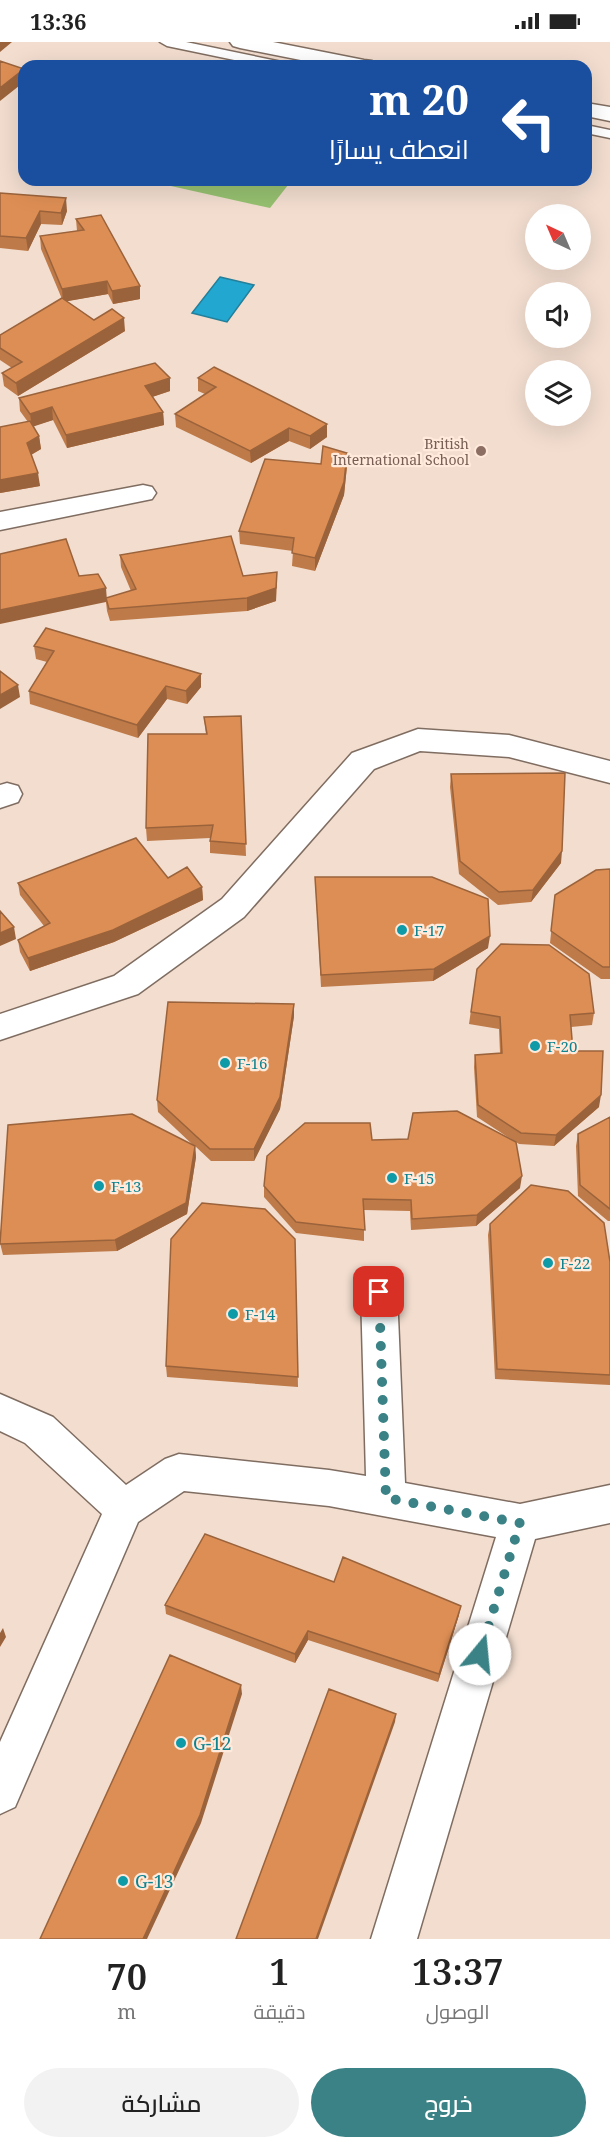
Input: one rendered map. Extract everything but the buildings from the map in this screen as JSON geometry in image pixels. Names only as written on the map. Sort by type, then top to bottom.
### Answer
[{"type":"street","points":[[240,42],[333,60]]},
{"type":"street","points":[[592,110],[610,114]]},
{"type":"street","points":[[0,521],[143,493]]},
{"type":"street","points":[[0,1027],[126,985],[234,908],[363,761],[418,740],[509,746],[610,772]]},
{"type":"street","points":[[379,1292],[386,1498]]},
{"type":"street","points":[[0,1412],[39,1431],[124,1509]]},
{"type":"street","points":[[0,1792],[124,1509],[179,1472],[330,1488],[520,1523],[610,1504]]},
{"type":"street","points":[[394,1939],[520,1523]]},
{"type":"lane","points":[[167,42],[253,60]]},
{"type":"lane","points":[[592,130],[610,134]]},
{"type":"green space","points":[[171,186],[287,186],[270,208]]},
{"type":"water","points":[[220,277],[254,285],[227,322],[192,313]]},
{"type":"place","name":"British International School","points":[[481,451]]},
{"type":"place","name":"F-17","points":[[402,930]]},
{"type":"place","name":"F-20","points":[[535,1046]]},
{"type":"place","name":"F-16","points":[[225,1063]]},
{"type":"place","name":"F-15","points":[[392,1178]]},
{"type":"place","name":"F-13","points":[[99,1186]]},
{"type":"place","name":"F-22","points":[[548,1263]]},
{"type":"place","name":"F-14","points":[[233,1314]]},
{"type":"place","name":"G-12","points":[[181,1743]]},
{"type":"place","name":"G-13","points":[[123,1881]]},
{"type":"route","points":[[379,1292],[386,1498],[520,1523],[480,1654]]}]
